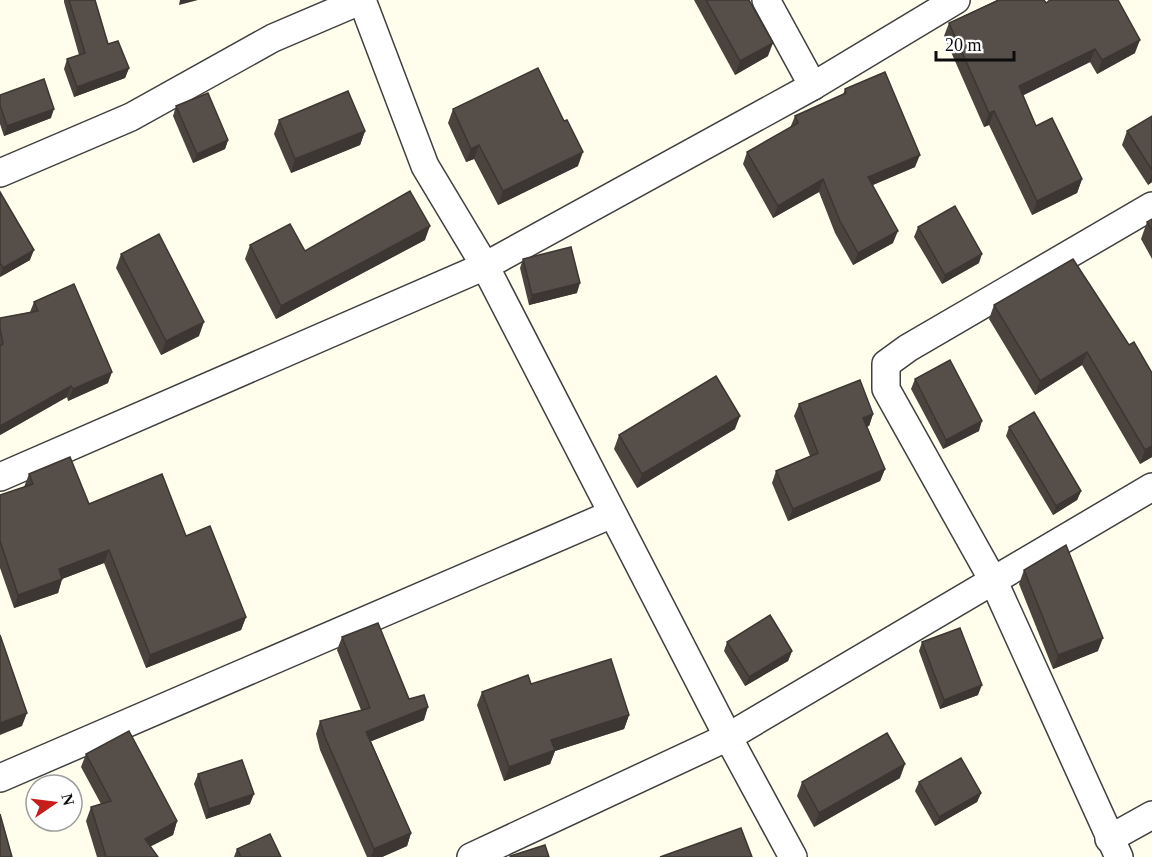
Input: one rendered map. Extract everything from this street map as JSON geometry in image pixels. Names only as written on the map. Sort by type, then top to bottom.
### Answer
[{"type":"street","points":[[0,173],[131,117],[273,38],[362,0],[425,166],[485,266],[728,737],[793,857]]},
{"type":"street","points":[[766,0],[813,86]]},
{"type":"street","points":[[0,477],[485,266],[813,86],[956,0]]},
{"type":"street","points":[[1152,206],[918,342],[886,364],[886,389],[994,582],[1114,848],[1152,815]]},
{"type":"street","points":[[471,857],[728,737],[1152,487]]},
{"type":"street","points":[[0,778],[612,514]]},
{"type":"building","points":[[69,0],[95,0],[108,44],[118,41],[129,68],[77,87],[67,59],[85,53]]},
{"type":"building","points":[[706,0],[749,0],[773,43],[740,61]]},
{"type":"building","points":[[999,0],[1044,0],[1046,3],[1050,0],[1118,0],[1140,40],[1102,60],[1095,49],[1019,86],[1036,126],[1052,118],[1082,179],[1037,201],[994,111],[989,113],[949,23]]},
{"type":"building","points":[[538,68],[564,121],[567,120],[583,152],[503,191],[479,145],[471,149],[453,109]]},
{"type":"building","points":[[885,72],[920,155],[868,177],[898,231],[858,253],[840,221],[823,179],[778,206],[747,152],[798,123],[795,116],[846,93],[845,89]]},
{"type":"building","points":[[44,79],[54,109],[7,126],[0,105],[0,95]]},
{"type":"building","points":[[348,91],[365,131],[295,159],[279,120]]},
{"type":"building","points":[[208,93],[228,140],[197,154],[176,106]]},
{"type":"building","points":[[1152,116],[1152,170],[1127,131]]},
{"type":"building","points":[[410,191],[430,226],[281,306],[250,245],[290,224],[305,251]]},
{"type":"building","points":[[0,192],[34,250],[3,268],[0,263]]},
{"type":"building","points":[[955,206],[982,254],[945,275],[918,227]]},
{"type":"building","points":[[1152,219],[1152,230],[1147,222]]},
{"type":"building","points":[[159,234],[204,322],[166,341],[121,254]]},
{"type":"building","points":[[571,247],[580,283],[532,295],[523,259]]},
{"type":"building","points":[[1073,259],[1129,345],[1134,342],[1152,373],[1152,446],[1145,450],[1087,352],[1040,381],[994,305]]},
{"type":"building","points":[[74,284],[112,372],[73,389],[71,386],[0,426],[0,346],[3,344],[0,318],[38,311],[34,302]]},
{"type":"building","points":[[950,360],[982,421],[946,440],[915,379]]},
{"type":"building","points":[[716,376],[740,416],[642,474],[619,435]]},
{"type":"building","points":[[860,380],[873,414],[863,418],[885,469],[793,509],[776,471],[818,453],[799,404]]},
{"type":"building","points":[[1034,412],[1081,491],[1056,506],[1009,427]]},
{"type":"building","points":[[70,457],[89,504],[162,474],[186,536],[210,526],[246,617],[150,655],[109,550],[59,569],[62,579],[18,595],[0,541],[0,495],[33,484],[29,474]]},
{"type":"building","points":[[1066,545],[1103,638],[1058,655],[1024,570]]},
{"type":"building","points":[[770,615],[792,651],[749,677],[727,642]]},
{"type":"building","points":[[378,623],[409,699],[424,695],[428,707],[366,732],[411,833],[374,849],[320,721],[370,708],[342,637]]},
{"type":"building","points":[[960,628],[982,685],[944,700],[922,642]]},
{"type":"building","points":[[0,635],[27,713],[0,723]]},
{"type":"building","points":[[611,659],[629,715],[551,740],[555,750],[509,767],[482,692],[528,675],[531,684]]},
{"type":"building","points":[[129,731],[177,821],[145,839],[158,857],[106,857],[91,807],[111,801],[86,754]]},
{"type":"building","points":[[887,733],[905,764],[819,813],[802,782]]},
{"type":"building","points":[[961,758],[981,793],[939,817],[919,782]]},
{"type":"building","points":[[242,760],[254,794],[209,809],[198,774]]},
{"type":"building","points":[[0,814],[12,857],[0,857]]},
{"type":"building","points":[[741,828],[752,857],[660,857]]},
{"type":"building","points":[[270,834],[281,857],[241,857],[237,849]]},
{"type":"building","points":[[545,845],[549,857],[510,856]]}]
